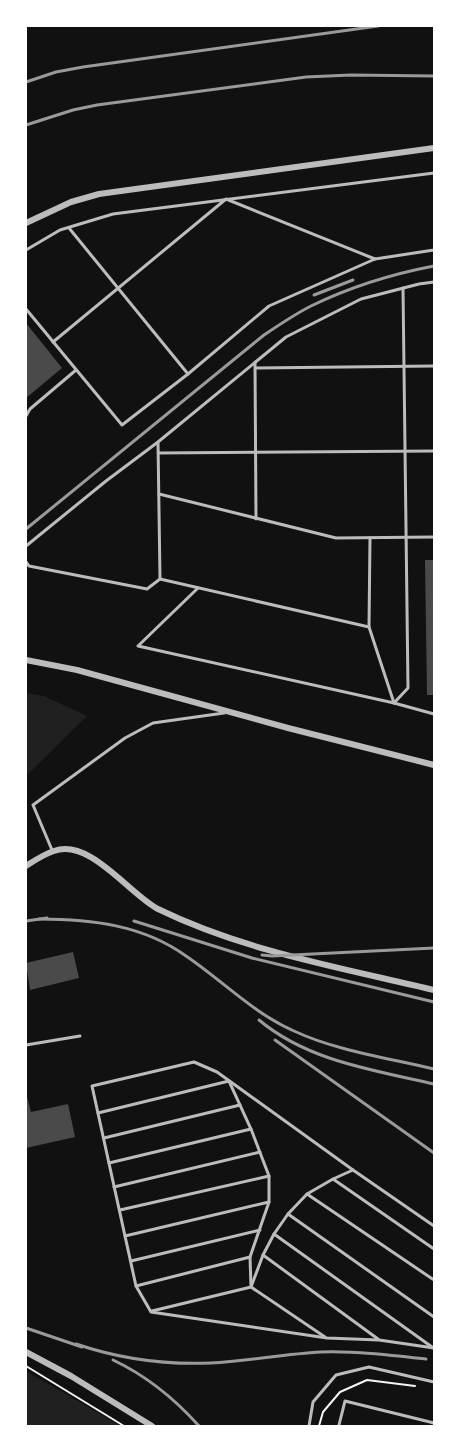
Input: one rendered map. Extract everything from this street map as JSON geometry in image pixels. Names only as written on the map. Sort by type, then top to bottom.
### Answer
[{"type":"street","points":[[26,223],[71,202],[117,191],[435,148]]},
{"type":"street","points":[[27,660],[78,670],[435,765]]},
{"type":"street","points":[[26,866],[52,851],[72,850],[91,857],[155,908],[214,934],[292,956],[435,990]]},
{"type":"street","points":[[26,1352],[71,1376],[152,1426]]},
{"type":"lane","points":[[26,250],[60,230],[113,214],[435,173]]},
{"type":"lane","points":[[226,199],[375,259]]},
{"type":"lane","points":[[53,342],[226,199]]},
{"type":"lane","points":[[69,228],[188,374]]},
{"type":"lane","points":[[26,309],[122,425],[188,374],[269,306],[375,259],[435,249]]},
{"type":"lane","points":[[26,546],[159,442],[286,337],[361,299],[435,282]]},
{"type":"lane","points":[[394,703],[408,688],[403,288]]},
{"type":"lane","points":[[255,362],[256,519]]},
{"type":"lane","points":[[255,368],[435,366]]},
{"type":"lane","points":[[26,416],[30,409],[76,370]]},
{"type":"lane","points":[[159,442],[160,579]]},
{"type":"lane","points":[[159,453],[435,451]]},
{"type":"lane","points":[[159,494],[336,538],[435,537]]},
{"type":"lane","points":[[370,538],[369,627],[394,703]]},
{"type":"lane","points":[[26,562],[29,566],[147,589],[160,579]]},
{"type":"lane","points":[[160,579],[369,627]]},
{"type":"lane","points":[[198,588],[138,646],[435,714]]},
{"type":"lane","points":[[52,851],[33,805],[124,738],[153,723],[229,712]]},
{"type":"lane","points":[[26,1045],[80,1036]]},
{"type":"lane","points":[[151,1312],[136,1286],[92,1086],[194,1062],[217,1072],[352,1170],[435,1226]]},
{"type":"lane","points":[[229,1081],[269,1176],[269,1203],[250,1257],[251,1287]]},
{"type":"lane","points":[[98,1113],[229,1081]]},
{"type":"lane","points":[[104,1138],[240,1105]]},
{"type":"lane","points":[[109,1163],[251,1129]]},
{"type":"lane","points":[[114,1187],[260,1152]]},
{"type":"lane","points":[[251,1287],[263,1255],[288,1214],[307,1194],[352,1170]]},
{"type":"lane","points":[[120,1210],[269,1176]]},
{"type":"lane","points":[[333,1179],[435,1249]]},
{"type":"lane","points":[[307,1194],[435,1280]]},
{"type":"lane","points":[[125,1236],[269,1203]]},
{"type":"lane","points":[[288,1214],[435,1317]]},
{"type":"lane","points":[[131,1261],[260,1230]]},
{"type":"lane","points":[[274,1234],[434,1348]]},
{"type":"lane","points":[[263,1255],[379,1340]]},
{"type":"lane","points":[[136,1286],[250,1257]]},
{"type":"lane","points":[[151,1312],[251,1287],[327,1338]]},
{"type":"lane","points":[[151,1312],[327,1338],[379,1340],[434,1348]]},
{"type":"lane","points":[[309,1426],[313,1402],[336,1375],[369,1367],[435,1382]]},
{"type":"lane","points":[[346,1426],[339,1426],[345,1401],[435,1423]]},
{"type":"path","points":[[26,1366],[124,1426]]},
{"type":"path","points":[[319,1426],[323,1412],[339,1392],[367,1380],[419,1387],[421,1379]]},
{"type":"shaded area","points":[[26,693],[44,696],[87,716],[26,776]]},
{"type":"shaded area","points":[[26,1371],[121,1426],[26,1426]]},
{"type":"building","points":[[26,323],[62,368],[26,398]]},
{"type":"building","points":[[425,560],[434,560],[434,695],[427,695]]},
{"type":"building","points":[[73,952],[79,978],[30,990],[26,963]]},
{"type":"building","points":[[26,1093],[31,1112],[68,1104],[75,1137],[26,1148]]},
{"type":"railway","points":[[26,82],[56,72],[83,67],[378,26]]},
{"type":"railway","points":[[26,125],[97,105],[306,77],[434,76]]},
{"type":"railway","points":[[26,529],[264,335],[299,312],[356,287],[434,266]]},
{"type":"railway","points":[[314,295],[353,280]]},
{"type":"railway","points":[[26,921],[47,918]]},
{"type":"railway","points":[[39,919],[78,920],[116,926],[152,937],[186,956],[279,1024],[310,1038],[345,1049],[434,1069]]},
{"type":"railway","points":[[134,921],[252,958],[434,1002]]},
{"type":"railway","points":[[262,955],[434,948]]},
{"type":"railway","points":[[259,1020],[278,1034],[320,1055],[434,1084]]},
{"type":"railway","points":[[275,1040],[434,1153]]},
{"type":"railway","points":[[26,1328],[82,1347]]},
{"type":"railway","points":[[76,1344],[126,1357],[176,1363],[225,1362],[321,1352],[426,1359]]},
{"type":"railway","points":[[113,1360],[159,1388],[199,1426]]}]
